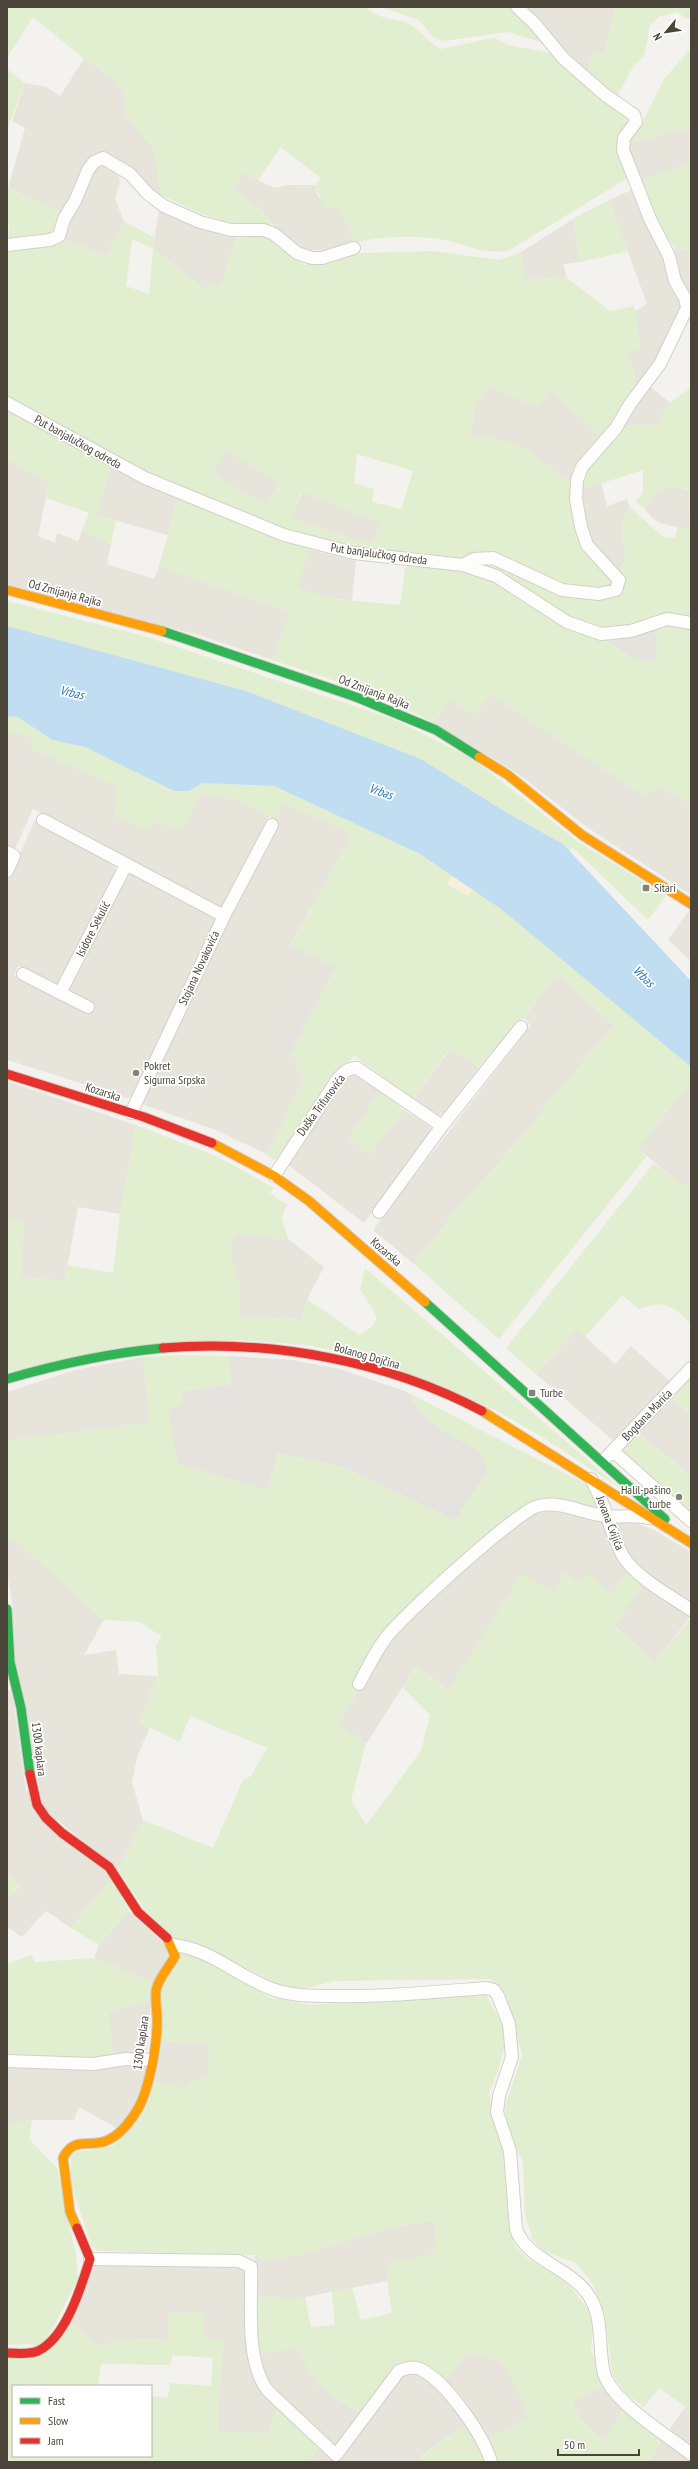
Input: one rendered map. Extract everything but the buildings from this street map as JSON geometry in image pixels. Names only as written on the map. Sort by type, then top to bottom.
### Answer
[{"type":"street","points":[[463,565],[474,560],[493,558],[562,590],[599,594],[616,590],[619,580],[587,545],[576,499],[577,480],[582,467],[616,428],[630,404],[660,364],[687,308],[685,298],[675,281],[669,256],[650,220],[623,150],[624,138],[636,122],[634,115],[604,94],[562,58],[535,24],[517,7]]},
{"type":"street","points":[[7,245],[50,240],[59,236],[64,219],[75,201],[88,170],[94,162],[103,158],[130,174],[148,194],[164,206],[200,222],[231,230],[264,230],[274,234],[297,253],[312,258],[322,258],[354,248]]},
{"type":"street","name":"Put banjalučkog odreda","points":[[7,403],[145,478],[284,535],[354,553],[463,565],[496,576],[567,622],[601,634],[631,631],[667,619],[691,623]]},
{"type":"street","name":"Od Zmijanja Rajka","points":[[7,590],[158,628],[356,697],[436,730],[508,775],[582,835],[691,904]]},
{"type":"street","points":[[43,820],[224,916]]},
{"type":"street","name":"Stojana Novakovića","points":[[131,1114],[224,916],[272,824]]},
{"type":"street","points":[[7,871],[11,854]]},
{"type":"street","name":"Isidore Sekulić","points":[[60,993],[126,865]]},
{"type":"street","points":[[23,974],[88,1007]]},
{"type":"street","points":[[379,1212],[442,1126],[521,1027]]},
{"type":"street","name":"Duška Trifunovića","points":[[274,1176],[337,1080],[353,1068],[357,1068],[442,1126]]},
{"type":"street","name":"Kozarska","points":[[7,1074],[131,1114],[219,1146],[274,1176],[328,1217],[604,1461],[691,1543]]},
{"type":"street","name":"Bolanog Dojčina","points":[[7,1379],[64,1362],[153,1347],[242,1347],[326,1356],[402,1378],[478,1409],[683,1537]]},
{"type":"street","name":"Bogdana Marića","points":[[604,1461],[691,1368]]},
{"type":"street","points":[[613,1451],[691,1521]]},
{"type":"street","name":"Jovana Cvijića","points":[[590,1478],[599,1494],[624,1557],[631,1567],[691,1610]]},
{"type":"street","points":[[359,1684],[386,1638],[458,1568],[537,1506],[564,1504],[589,1514],[634,1516],[655,1520]]},
{"type":"street","name":"1300 kaplara","points":[[7,1609],[8,1648],[11,1673],[21,1708],[32,1788],[37,1805],[46,1818],[62,1833],[109,1867],[138,1912],[173,1945],[175,1956],[156,1989],[158,2018],[146,2091],[131,2120],[105,2141],[81,2143],[70,2146],[63,2158],[70,2212],[90,2259]]},
{"type":"street","points":[[173,1945],[201,1950],[251,1979],[275,1990],[301,1996],[362,1997],[487,1988],[494,1990],[498,1996],[509,2024],[511,2041],[512,2057],[499,2096],[497,2112],[510,2152],[516,2228],[519,2238],[525,2246],[569,2274],[593,2301],[598,2313],[601,2333],[603,2369],[611,2388],[630,2406],[691,2454]]},
{"type":"street","points":[[7,2061],[93,2064],[126,2059],[150,2060]]},
{"type":"street","points":[[7,2353],[30,2353],[39,2351],[53,2338],[76,2298],[90,2259],[239,2261],[252,2267],[253,2342],[255,2363],[260,2380],[268,2391],[336,2455],[400,2371],[411,2368],[421,2369],[438,2383],[463,2411],[481,2437],[491,2462]]},
{"type":"shaded area","points":[[521,7],[615,7],[604,54],[594,51],[588,71],[568,58]]},
{"type":"shaded area","points":[[84,59],[115,79],[125,96],[125,116],[154,149],[161,195],[100,156],[63,213],[8,188],[25,128],[12,121],[25,83],[47,87],[60,96]]},
{"type":"shaded area","points":[[691,127],[691,162],[642,181],[630,161],[626,144]]},
{"type":"shaded area","points":[[101,162],[116,169],[120,181],[115,199],[124,221],[106,256],[63,239],[66,222],[92,168]]},
{"type":"shaded area","points":[[243,172],[274,188],[289,185],[315,185],[318,197],[339,207],[355,243],[331,249],[304,251],[284,238],[259,208],[233,191]]},
{"type":"shaded area","points":[[636,188],[684,303],[659,360],[638,389],[627,352],[640,348],[635,311],[647,304],[609,200]]},
{"type":"shaded area","points":[[159,209],[236,238],[222,283],[205,289],[153,249]]},
{"type":"shaded area","points":[[573,219],[580,262],[564,264],[566,277],[525,280],[521,252]]},
{"type":"shaded area","points":[[675,248],[691,249],[691,290],[685,291],[676,266]]},
{"type":"shaded area","points":[[649,385],[670,403],[656,426],[622,425]]},
{"type":"shaded area","points":[[488,386],[538,407],[550,389],[603,437],[572,482],[560,477],[550,467],[471,435],[474,409]]},
{"type":"shaded area","points":[[226,450],[280,483],[266,506],[212,474]]},
{"type":"shaded area","points":[[7,459],[49,482],[38,536],[55,543],[57,533],[78,541],[82,531],[111,544],[107,564],[154,579],[159,566],[291,612],[272,660],[202,636],[7,584]]},
{"type":"shaded area","points":[[111,465],[179,496],[168,535],[96,515]]},
{"type":"shaded area","points":[[601,482],[607,506],[627,499],[630,507],[621,525],[626,559],[617,574],[590,543],[585,532],[581,490]]},
{"type":"shaded area","points":[[670,486],[686,490],[691,488],[689,530],[660,523],[651,517],[645,509],[649,498],[658,490]]},
{"type":"shaded area","points":[[302,492],[381,523],[373,543],[353,540],[291,518]]},
{"type":"shaded area","points":[[308,549],[356,561],[352,600],[335,599],[298,589]]},
{"type":"shaded area","points":[[657,623],[656,661],[643,661],[629,655],[607,641],[601,634]]},
{"type":"shaded area","points":[[491,695],[623,781],[661,788],[691,804],[691,895],[588,828],[517,773],[434,723],[449,698]]},
{"type":"shaded area","points":[[8,731],[34,738],[33,749],[117,786],[150,831],[155,821],[181,830],[200,794],[238,800],[269,816],[221,910],[33,809],[14,851],[7,848]]},
{"type":"shaded area","points":[[282,802],[353,834],[291,944],[337,967],[290,1055],[298,1060],[304,1074],[303,1081],[267,1154],[213,1129],[141,1104],[276,820]]},
{"type":"shaded area","points":[[35,820],[115,866],[116,874],[60,985],[56,985],[18,966],[14,975],[87,1013],[93,1003],[67,989],[123,879],[132,873],[215,917],[216,921],[133,1096],[128,1098],[7,1060],[7,881]]},
{"type":"shaded area","points":[[689,910],[691,911],[691,961],[668,940]]},
{"type":"shaded area","points":[[297,976],[321,987],[289,1053],[265,1041]]},
{"type":"shaded area","points":[[555,976],[562,978],[614,1025],[498,1164],[464,1200],[414,1264],[373,1230],[531,1025],[524,1018]]},
{"type":"shaded area","points":[[450,1049],[479,1067],[445,1113],[437,1116],[413,1100]]},
{"type":"shaded area","points":[[354,1073],[380,1090],[369,1156],[404,1110],[430,1126],[431,1131],[364,1223],[287,1164],[342,1081]]},
{"type":"shaded area","points":[[7,1081],[136,1125],[120,1214],[78,1207],[65,1281],[21,1277],[23,1222],[7,1217]]},
{"type":"shaded area","points":[[685,1089],[691,1093],[691,1181],[685,1187],[638,1149]]},
{"type":"shaded area","points":[[236,1234],[288,1239],[324,1267],[307,1299],[301,1320],[240,1316],[240,1287],[232,1265],[230,1247]]},
{"type":"shaded area","points":[[577,1329],[615,1364],[631,1346],[672,1383],[615,1442],[536,1374]]},
{"type":"shaded area","points":[[229,1356],[292,1360],[340,1369],[407,1392],[427,1419],[450,1436],[479,1450],[488,1470],[456,1520],[342,1467],[278,1453],[267,1490],[178,1464],[167,1409],[183,1406],[182,1391],[231,1384]]},
{"type":"shaded area","points":[[143,1357],[150,1423],[7,1441],[7,1392],[75,1370]]},
{"type":"shaded area","points":[[672,1398],[691,1415],[690,1476],[636,1431]]},
{"type":"shaded area","points":[[549,1511],[560,1511],[599,1519],[604,1522],[628,1572],[611,1595],[579,1583],[553,1593],[522,1575],[448,1690],[417,1665],[366,1744],[338,1724],[385,1646],[445,1587],[500,1538],[528,1516]]},
{"type":"shaded area","points":[[613,1520],[636,1523],[654,1530],[691,1552],[691,1606],[634,1565],[626,1554]]},
{"type":"shaded area","points":[[7,1538],[18,1542],[104,1620],[84,1655],[116,1650],[119,1674],[158,1676],[139,1722],[150,1728],[138,1754],[132,1782],[143,1820],[118,1870],[44,1809],[13,1665],[13,1609],[7,1572]]},
{"type":"shaded area","points":[[644,1583],[690,1617],[655,1662],[614,1626]]},
{"type":"shaded area","points":[[7,1690],[12,1690],[26,1790],[112,1878],[71,1928],[46,1911],[22,1937],[7,1927],[7,1898],[20,1888],[7,1872]]},
{"type":"shaded area","points":[[129,1911],[163,1943],[169,1956],[153,1983],[94,1958],[99,1945]]},
{"type":"shaded area","points":[[151,2001],[147,2050],[142,2053],[113,2056],[108,2011]]},
{"type":"shaded area","points":[[159,2041],[209,2043],[208,2074],[183,2090],[155,2082]]},
{"type":"shaded area","points":[[146,2063],[142,2093],[118,2129],[79,2107],[74,2120],[32,2120],[7,2124],[7,2064]]},
{"type":"shaded area","points":[[434,2220],[436,2242],[432,2255],[388,2263],[387,2281],[290,2300],[257,2296],[255,2255],[266,2260],[304,2254],[388,2228]]},
{"type":"shaded area","points":[[95,2264],[237,2265],[245,2268],[250,2366],[277,2404],[269,2433],[217,2432],[223,2341],[203,2338],[114,2340],[102,2348],[69,2321]]},
{"type":"shaded area","points":[[297,2347],[318,2385],[360,2414],[340,2443],[335,2446],[264,2381],[258,2354]]},
{"type":"shaded area","points":[[469,2352],[501,2361],[513,2380],[529,2417],[487,2440],[443,2381]]},
{"type":"shaded area","points":[[405,2374],[416,2374],[436,2387],[467,2424],[420,2457],[421,2462],[336,2462],[350,2446],[399,2376]]},
{"type":"shaded area","points":[[603,2386],[625,2407],[604,2442],[579,2417],[572,2402]]},
{"type":"shaded area","points":[[685,2407],[691,2411],[691,2445],[669,2430]]},
{"type":"shaded area","points":[[663,2437],[691,2460],[691,2462],[649,2462]]},
{"type":"shaded area","points":[[322,2447],[336,2462],[311,2462],[309,2458]]},
{"type":"green space","points":[[7,7],[366,7],[378,15],[406,22],[440,49],[494,38],[508,45],[550,53],[593,92],[628,118],[631,122],[628,128],[618,136],[618,147],[625,166],[631,176],[508,251],[497,252],[480,250],[448,241],[418,237],[385,238],[355,243],[339,207],[325,210],[315,185],[321,178],[281,147],[258,180],[243,172],[233,191],[259,208],[272,225],[234,223],[220,220],[161,195],[154,149],[125,116],[125,96],[115,79],[84,59],[33,17],[7,58]]},
{"type":"green space","points":[[381,7],[510,7],[524,17],[541,42],[508,32],[444,41],[433,37],[419,20]]},
{"type":"green space","points":[[615,7],[691,7],[691,17],[686,19],[678,12],[660,16],[650,25],[644,56],[633,67],[616,98],[588,71],[594,51],[604,54]]},
{"type":"green space","points":[[691,48],[691,127],[626,144],[640,127],[664,79]]},
{"type":"green space","points":[[7,69],[25,83],[7,130]]},
{"type":"green space","points":[[691,162],[691,249],[675,248],[658,224],[642,181]]},
{"type":"green space","points":[[7,188],[63,213],[51,233],[9,238]]},
{"type":"green space","points":[[609,200],[628,251],[580,262],[573,219]]},
{"type":"green space","points":[[124,221],[155,238],[153,249],[205,289],[222,283],[236,238],[260,235],[270,238],[304,265],[361,253],[433,251],[499,260],[521,252],[525,280],[566,277],[610,311],[634,306],[640,348],[627,352],[638,389],[603,437],[550,390],[538,407],[488,387],[474,409],[471,435],[514,443],[529,451],[557,473],[572,482],[576,521],[617,574],[626,559],[621,525],[630,507],[663,537],[675,538],[678,527],[689,529],[691,512],[691,804],[661,788],[644,796],[491,695],[474,715],[448,699],[434,723],[394,704],[334,680],[272,660],[291,612],[159,566],[181,491],[7,397],[7,252],[59,245],[63,239],[106,256]],"holes":[[[132,239],[153,249],[149,294],[126,286]],[[226,451],[280,483],[266,506],[212,474]],[[357,454],[413,471],[401,509],[372,502],[374,489],[354,483]],[[301,492],[381,523],[372,543],[353,540],[291,518]],[[310,539],[358,550],[406,564],[400,605],[335,599],[299,589]]]},
{"type":"green space","points":[[691,384],[691,488],[662,488],[655,493],[645,509],[635,501],[643,493],[643,470],[581,490],[583,468],[622,425],[656,426],[670,403],[688,390]]},
{"type":"green space","points":[[7,408],[111,465],[96,515],[116,521],[111,544],[82,531],[89,513],[46,498],[48,482],[7,459]]},
{"type":"green space","points":[[7,601],[144,636],[390,718],[470,757],[577,841],[666,896],[648,920],[572,847],[570,851],[563,844],[509,814],[421,759],[246,691],[7,626]]},
{"type":"green space","points":[[7,716],[18,717],[52,740],[85,747],[174,791],[189,791],[202,783],[274,786],[420,854],[453,876],[447,884],[468,896],[473,889],[501,909],[691,1067],[691,1093],[685,1089],[638,1149],[646,1157],[499,1339],[414,1264],[464,1200],[498,1164],[614,1025],[562,978],[555,976],[524,1018],[479,1067],[449,1049],[413,1100],[355,1056],[344,1064],[279,1157],[273,1160],[267,1154],[303,1081],[304,1074],[295,1068],[298,1060],[290,1055],[337,968],[291,945],[353,834],[282,802],[276,820],[238,800],[200,794],[181,831],[155,821],[150,831],[114,816],[116,786],[32,749],[34,738],[8,732],[7,736]]},
{"type":"green space","points":[[380,1090],[404,1110],[370,1156],[348,1138]]},
{"type":"green space","points":[[136,1125],[218,1157],[274,1188],[270,1193],[287,1205],[282,1218],[288,1239],[236,1234],[231,1252],[231,1258],[239,1280],[240,1316],[301,1320],[307,1299],[359,1335],[373,1326],[377,1317],[360,1289],[365,1268],[621,1489],[544,1438],[496,1410],[380,1363],[356,1355],[307,1345],[240,1340],[7,1372],[7,1217],[23,1221],[21,1277],[65,1281],[68,1265],[113,1273],[120,1214]]},
{"type":"green space","points":[[654,1163],[685,1187],[691,1181],[691,1323],[673,1308],[656,1305],[639,1309],[622,1295],[585,1337],[577,1329],[536,1374],[506,1348]]},
{"type":"green space","points":[[179,1355],[229,1356],[231,1384],[182,1391],[183,1406],[168,1409],[178,1464],[267,1490],[278,1453],[342,1467],[456,1520],[488,1470],[479,1450],[450,1436],[427,1419],[407,1392],[584,1483],[593,1491],[602,1509],[533,1504],[382,1636],[359,1689],[338,1724],[366,1744],[351,1800],[366,1825],[421,1751],[430,1715],[403,1688],[417,1665],[448,1690],[522,1574],[553,1593],[565,1572],[579,1583],[590,1574],[611,1595],[628,1572],[644,1583],[614,1627],[655,1662],[691,1618],[691,2411],[659,2388],[644,2407],[626,2394],[612,2374],[605,2315],[593,2284],[576,2263],[543,2251],[532,2239],[525,2214],[523,2162],[508,2132],[505,2107],[522,2055],[512,2018],[502,1993],[491,1979],[334,1981],[299,1990],[279,1984],[204,1947],[173,1938],[146,1911],[118,1870],[143,1820],[213,1848],[243,1780],[251,1776],[267,1748],[190,1716],[180,1742],[139,1722],[158,1676],[156,1644],[162,1637],[140,1622],[104,1620],[18,1543],[7,1538],[7,1441],[150,1423],[143,1357]]},
{"type":"green space","points":[[691,1376],[691,1415],[672,1398]]},
{"type":"green space","points":[[636,1431],[689,1476],[691,1475],[691,1517],[620,1450]]},
{"type":"green space","points":[[7,1872],[20,1888],[7,1898]]},
{"type":"green space","points":[[112,1878],[129,1911],[99,1945],[71,1928]]},
{"type":"green space","points":[[182,1951],[200,1954],[271,1998],[310,2005],[485,1993],[505,2030],[504,2048],[499,2068],[489,2094],[497,2131],[503,2146],[509,2225],[515,2246],[526,2257],[568,2284],[591,2313],[593,2329],[591,2349],[603,2386],[572,2402],[579,2417],[604,2442],[625,2407],[663,2437],[649,2462],[495,2462],[487,2440],[529,2417],[513,2380],[501,2361],[470,2352],[443,2381],[420,2362],[401,2364],[360,2414],[318,2385],[297,2347],[258,2354],[257,2296],[290,2300],[305,2297],[311,2327],[335,2325],[332,2292],[352,2288],[361,2320],[392,2313],[387,2281],[388,2263],[432,2255],[436,2242],[434,2220],[388,2228],[304,2254],[266,2260],[255,2255],[98,2251],[91,2245],[69,2177],[72,2153],[113,2146],[155,2082],[178,2085],[183,2090],[208,2074],[209,2043],[159,2041],[160,1992]]},
{"type":"green space","points":[[31,1955],[35,1962],[94,1958],[153,1983],[151,2001],[108,2011],[113,2056],[89,2061],[7,2057],[7,1964]]},
{"type":"green space","points":[[32,2120],[29,2139],[57,2168],[76,2255],[78,2278],[51,2332],[35,2344],[7,2345],[7,2124]]},
{"type":"green space","points":[[168,2313],[203,2314],[203,2338],[223,2341],[217,2432],[269,2433],[277,2404],[322,2447],[309,2458],[311,2462],[7,2462],[7,2357],[14,2358],[69,2321],[102,2347],[114,2340],[167,2339]]},
{"type":"green space","points":[[467,2424],[485,2461],[421,2462],[420,2458]]},
{"type":"sand","points":[[453,876],[473,889],[468,896],[447,884]]},
{"type":"water","name":"Vrbas","points":[[7,626],[246,691],[421,759],[509,814],[563,844],[691,981],[691,1067],[501,909],[420,854],[274,786],[202,783],[189,791],[174,791],[85,747],[52,740],[18,717],[7,716]]},
{"type":"traffic: fast","points":[[162,631],[356,697],[436,730],[479,757]]},
{"type":"traffic: fast","points":[[425,1302],[665,1519]]},
{"type":"traffic: fast","points":[[7,1379],[84,1360],[163,1348]]},
{"type":"traffic: fast","points":[[7,1609],[10,1662],[21,1708],[30,1774]]},
{"type":"traffic: slow","points":[[7,590],[162,631]]},
{"type":"traffic: slow","points":[[479,757],[508,775],[582,835],[691,904]]},
{"type":"traffic: slow","points":[[212,1143],[274,1176],[309,1201],[425,1302]]},
{"type":"traffic: slow","points":[[482,1411],[691,1543]]},
{"type":"traffic: slow","points":[[77,2228],[70,2212],[63,2158],[73,2146],[78,2144],[103,2142],[119,2133],[134,2116],[143,2099],[149,2079],[155,2047],[157,2022],[156,1991],[161,1978],[175,1956],[167,1938]]},
{"type":"traffic: jam","points":[[7,1074],[144,1117],[212,1143]]},
{"type":"traffic: jam","points":[[163,1348],[204,1346],[245,1347],[327,1357],[368,1367],[407,1379],[482,1411]]},
{"type":"traffic: jam","points":[[30,1774],[37,1805],[46,1818],[62,1833],[109,1867],[138,1912],[167,1938]]},
{"type":"traffic: jam","points":[[7,2353],[26,2353],[38,2351],[57,2335],[64,2324],[77,2297],[90,2259],[77,2228]]},
{"type":"place","name":"Sitari","points":[[646,888]]},
{"type":"place","name":"Pokret Sigurna Srpska","points":[[136,1073]]},
{"type":"place","name":"Turbe","points":[[532,1393]]},
{"type":"place","name":"Halil-pašino turbe","points":[[679,1497]]}]
